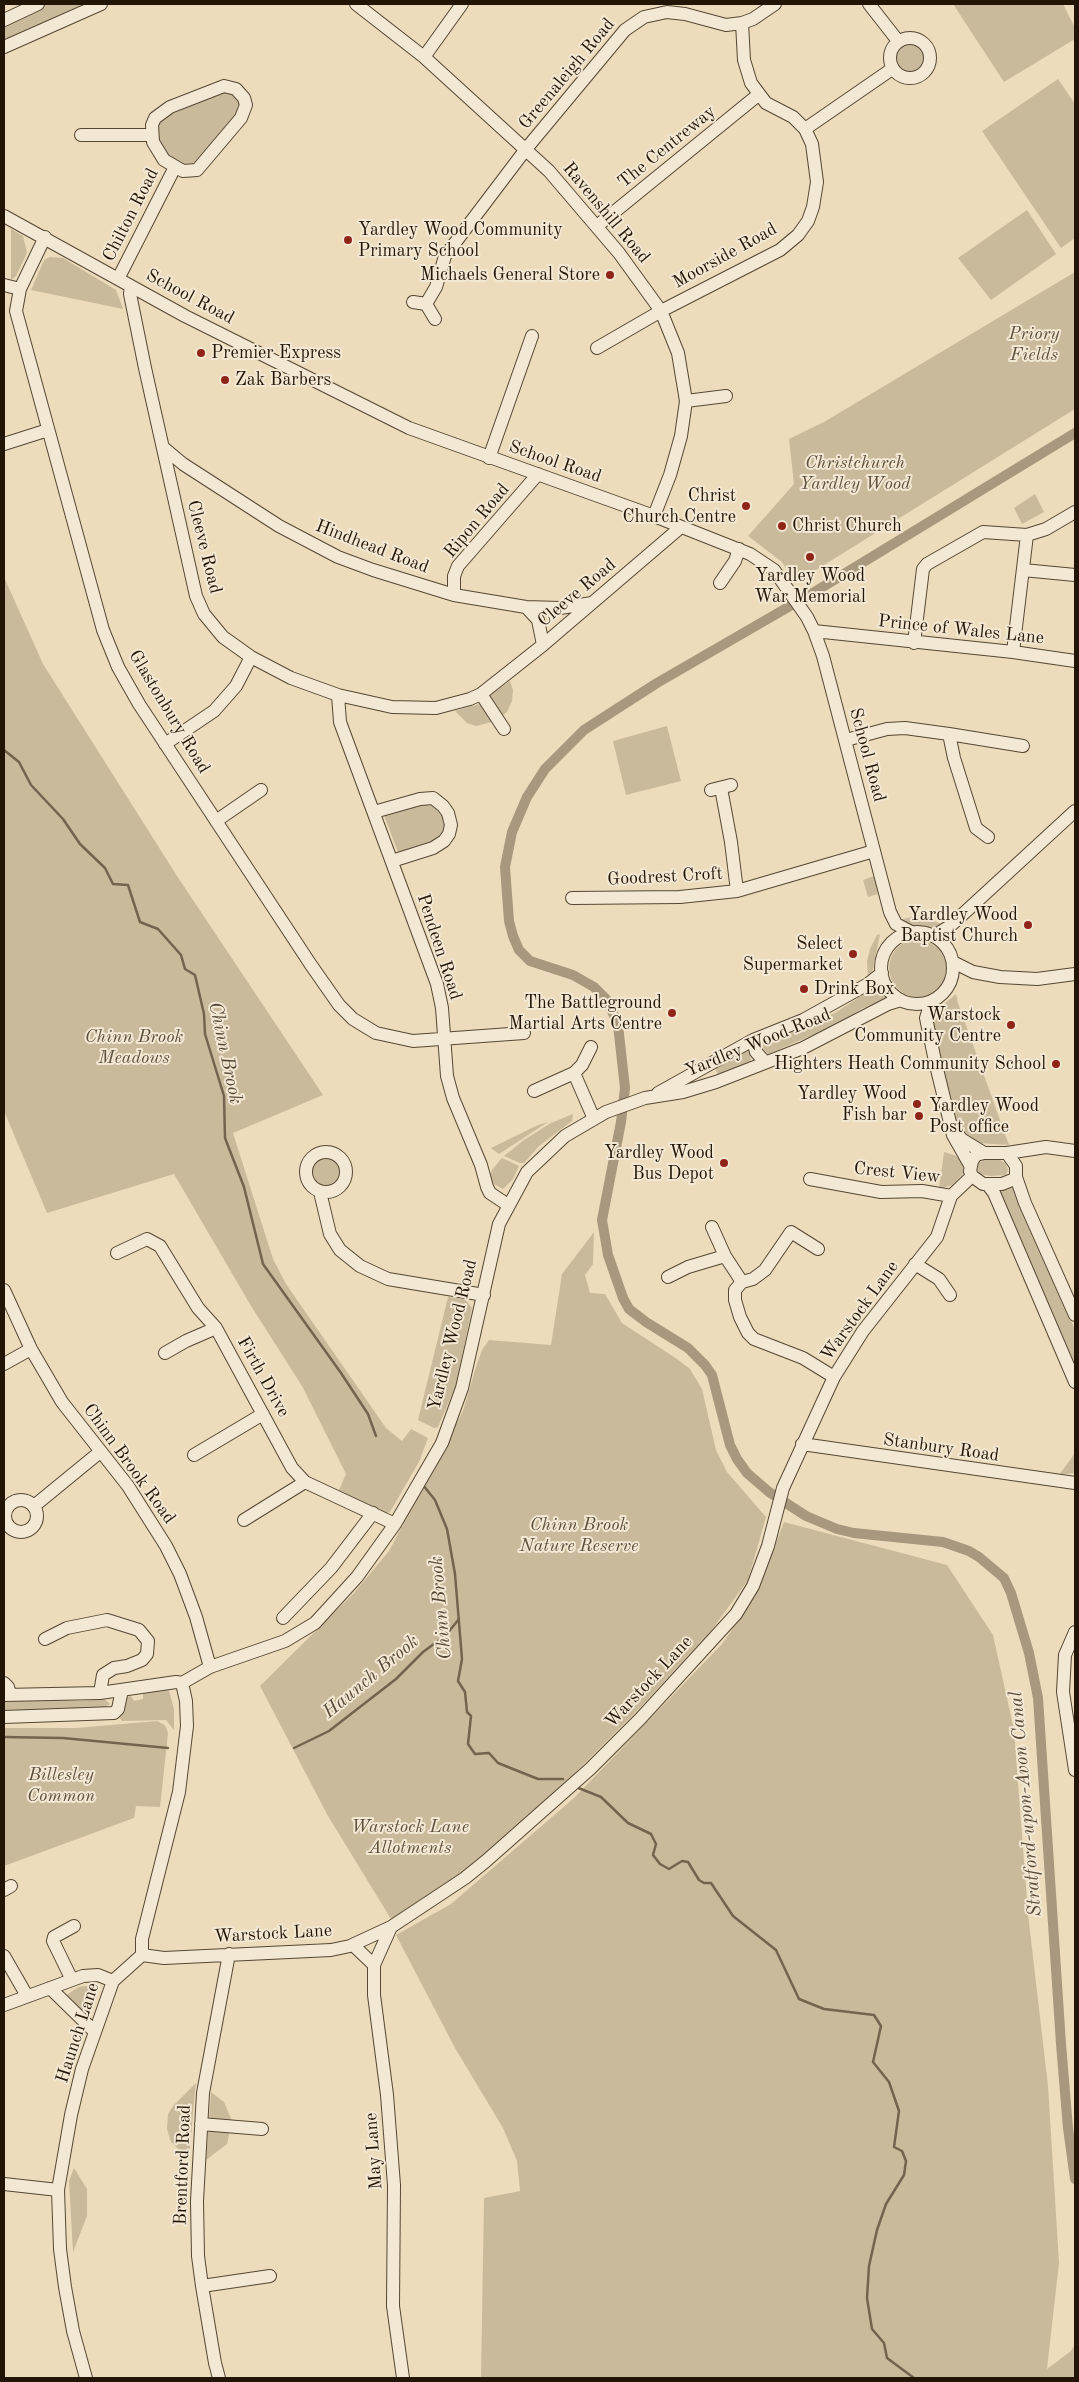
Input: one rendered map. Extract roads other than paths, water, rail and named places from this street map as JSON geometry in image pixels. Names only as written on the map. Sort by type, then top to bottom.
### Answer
[{"type":"street","points":[[4,20],[38,4]]},
{"type":"street","points":[[4,47],[101,4]]},
{"type":"street","name":"Ravenshill Road","points":[[356,4],[424,57],[526,149],[597,226],[625,260],[661,311],[678,353],[686,402],[681,436],[670,475],[654,516]]},
{"type":"street","points":[[424,57],[462,4]]},
{"type":"street","name":"Greenaleigh Road","points":[[426,304],[436,287],[444,256],[526,149],[625,30],[644,17],[667,12],[685,14],[726,24],[742,23],[754,19],[775,4]]},
{"type":"street","points":[[869,4],[898,41]]},
{"type":"street","points":[[742,23],[744,60],[751,83],[758,95],[772,108],[793,117],[805,129],[892,69]]},
{"type":"street","points":[[908,38],[919,40],[927,47],[930,57],[922,74],[915,78],[906,78],[898,75],[892,69],[889,59],[891,49],[898,41],[908,38]]},
{"type":"street","points":[[224,86],[236,89],[244,98],[246,105],[241,118],[197,170],[190,172],[175,167],[164,160],[157,151],[152,135],[152,125],[156,118],[170,107],[224,86]]},
{"type":"street","name":"The Centreway","points":[[597,226],[758,95]]},
{"type":"street","name":"Moorside Road","points":[[597,348],[661,311],[780,250],[808,221],[813,207],[817,182],[814,150],[805,129]]},
{"type":"street","points":[[81,134],[152,135]]},
{"type":"street","name":"Chilton Road","points":[[118,279],[175,167]]},
{"type":"street","name":"School Road","points":[[4,216],[185,316],[410,428],[654,516],[739,549],[774,570],[807,617],[814,631],[823,656],[846,740],[890,912],[896,924],[913,933]]},
{"type":"street","name":"Glastonbury Road","points":[[45,237],[20,289],[16,311],[103,630],[118,667],[139,704],[311,965],[339,1005],[353,1019],[376,1033],[412,1042],[524,1033]]},
{"type":"street","points":[[4,285],[20,289]]},
{"type":"street","name":"Cleeve Road","points":[[131,286],[130,294],[145,368],[196,596],[204,614],[223,637],[252,657],[292,678],[338,695],[392,707],[448,706],[481,694],[543,645],[681,528]]},
{"type":"street","points":[[413,302],[426,304],[435,319]]},
{"type":"street","points":[[489,458],[532,336]]},
{"type":"street","points":[[686,402],[726,396]]},
{"type":"street","points":[[4,444],[48,430]]},
{"type":"street","name":"Hindhead Road","points":[[164,448],[183,464],[272,521],[311,543],[373,570],[454,595],[526,607],[560,608],[593,603]]},
{"type":"street","name":"Ripon Road","points":[[454,595],[454,576],[458,566],[538,474]]},
{"type":"street","points":[[914,643],[923,569],[927,564],[983,532],[1027,536],[1046,529],[1075,512]]},
{"type":"street","points":[[1013,652],[1027,536]]},
{"type":"street","points":[[720,583],[735,561],[739,549]]},
{"type":"street","points":[[1023,570],[1075,575]]},
{"type":"street","points":[[526,607],[538,620],[543,645]]},
{"type":"street","name":"Prince of Wales Lane","points":[[814,631],[1013,652],[1075,661]]},
{"type":"street","points":[[165,744],[214,712],[236,686],[252,657]]},
{"type":"street","points":[[481,694],[504,729]]},
{"type":"street","name":"Pendeen Road","points":[[338,695],[340,722],[437,984],[448,1076],[462,1124],[481,1165],[490,1193],[508,1205]]},
{"type":"street","points":[[846,740],[887,729],[905,728],[1023,746]]},
{"type":"street","points":[[950,734],[954,758],[976,828],[988,837]]},
{"type":"street","points":[[721,788],[731,842],[737,891]]},
{"type":"street","points":[[216,821],[261,790]]},
{"type":"street","points":[[374,812],[420,799],[433,798],[448,813],[451,825],[449,834],[444,841],[432,848],[392,861]]},
{"type":"street","points":[[934,936],[950,926],[1075,811]]},
{"type":"street","name":"Goodrest Croft","points":[[572,898],[680,897],[737,891],[874,851]]},
{"type":"street","name":"School Road","points":[[887,948],[890,912]]},
{"type":"street","points":[[947,948],[950,926]]},
{"type":"street","points":[[908,1002],[931,1002],[943,994],[952,979],[953,962],[947,948],[934,936],[921,932],[900,937],[887,948],[882,961],[882,973],[887,987],[926,1018]]},
{"type":"street","points":[[953,962],[973,972],[1000,977],[1037,979],[1075,974]]},
{"type":"street","points":[[952,979],[973,972]]},
{"type":"street","name":"Yardley Wood Road","points":[[7,1695],[100,1693],[182,1683],[210,1667],[285,1641],[315,1623],[357,1577],[394,1524],[442,1443],[462,1388],[484,1295],[492,1249],[508,1205],[527,1172],[565,1136],[608,1111],[648,1097],[753,1040],[803,1020],[868,984],[882,973]]},
{"type":"street","name":"Yardley Wood Road","points":[[648,1097],[683,1092],[716,1082],[803,1048],[888,1004],[908,1002]]},
{"type":"street","points":[[931,1002],[926,1018],[953,1135],[978,1182],[988,1185],[1002,1184],[1016,1172],[1029,1149]]},
{"type":"street","points":[[753,1040],[756,1052],[764,1062]]},
{"type":"street","points":[[534,1091],[574,1073],[582,1065],[591,1048]]},
{"type":"street","points":[[709,1064],[716,1082]]},
{"type":"street","points":[[574,1073],[594,1119]]},
{"type":"street","points":[[950,1123],[961,1139],[984,1153]]},
{"type":"street","points":[[971,1170],[976,1156],[984,1153],[1007,1153],[1056,1147],[1075,1151]]},
{"type":"street","points":[[1007,1153],[1016,1172],[1025,1204],[1075,1315]]},
{"type":"street","name":"Warstock Lane","points":[[142,1955],[164,1958],[331,1950],[354,1944],[391,1926],[426,1905],[486,1861],[590,1769],[640,1719],[736,1614],[753,1586],[768,1546],[783,1488],[834,1377],[863,1331],[937,1237],[951,1196],[971,1170]]},
{"type":"street","name":"Crest View","points":[[810,1179],[881,1192],[922,1191],[951,1196]]},
{"type":"street","points":[[988,1185],[994,1193],[1075,1382]]},
{"type":"street","points":[[320,1192],[330,1234],[340,1250],[360,1266],[388,1279],[484,1295]]},
{"type":"street","points":[[712,1226],[725,1256],[742,1282]]},
{"type":"street","points":[[818,1249],[791,1232],[765,1270],[753,1278],[742,1282],[735,1290],[735,1300],[748,1334],[754,1339],[803,1358],[834,1377]]},
{"type":"street","name":"Firth Drive","points":[[117,1253],[147,1239],[160,1246],[198,1308],[216,1328],[292,1468],[305,1482],[394,1524]]},
{"type":"street","points":[[668,1277],[688,1267],[725,1256]]},
{"type":"street","points":[[915,1264],[939,1279],[950,1294]]},
{"type":"street","name":"Chinn Brook Road","points":[[4,1290],[31,1349],[62,1402],[128,1486],[166,1546],[180,1574],[196,1617],[210,1667]]},
{"type":"street","points":[[165,1353],[186,1341],[216,1328]]},
{"type":"street","points":[[4,1364],[31,1349]]},
{"type":"street","points":[[194,1455],[263,1414]]},
{"type":"street","name":"Stanbury Road","points":[[802,1444],[1075,1483]]},
{"type":"street","points":[[34,1506],[100,1452]]},
{"type":"street","points":[[244,1520],[305,1482]]},
{"type":"street","points":[[283,1618],[331,1568],[373,1513]]},
{"type":"street","points":[[45,1639],[68,1628],[107,1620],[139,1630],[148,1641],[147,1654],[142,1660],[128,1666],[114,1668],[103,1675],[100,1693]]},
{"type":"street","points":[[1075,1632],[1065,1655],[1063,1692],[1075,1770]]},
{"type":"street","points":[[4,1683],[8,1687],[7,1695]]},
{"type":"street","points":[[142,1955],[142,1940],[179,1792],[186,1726],[186,1701],[182,1683]]},
{"type":"street","points":[[4,1717],[114,1713],[119,1705],[122,1690]]},
{"type":"street","points":[[72,1980],[53,1941],[54,1937],[74,1926]]},
{"type":"street","name":"May Lane","points":[[391,1926],[374,1965],[374,1994],[387,2096],[394,2185],[393,2306],[402,2378]]},
{"type":"street","points":[[354,1944],[374,1965]]},
{"type":"street","name":"Brentford Road","points":[[219,2378],[198,2256],[197,2201],[206,2070],[229,1954]]},
{"type":"street","name":"Haunch Lane","points":[[86,2378],[73,2330],[65,2287],[60,2249],[58,2190],[71,2115],[82,2069],[113,1981],[142,1955]]},
{"type":"street","points":[[4,1956],[27,1996]]},
{"type":"street","points":[[4,2005],[93,1974],[113,1981]]},
{"type":"street","points":[[50,1988],[96,2032]]},
{"type":"street","points":[[201,2124],[262,2129]]},
{"type":"street","points":[[4,2184],[58,2190]]},
{"type":"street","points":[[202,2286],[270,2276]]},
{"type":"waterway","name":"Stratford-upon-Avon Canal","points":[[1075,433],[816,591],[657,683],[584,730],[545,769],[527,797],[512,832],[505,867],[509,921],[519,950],[530,961],[573,975],[594,987],[608,1001],[618,1025],[625,1088],[621,1122],[602,1220],[608,1255],[623,1298],[629,1309],[688,1348],[705,1365],[712,1375],[730,1445],[737,1459],[747,1473],[769,1492],[806,1516],[837,1529],[854,1533],[943,1542],[969,1551],[1004,1578],[1011,1593],[1029,1653],[1038,1698],[1061,2044],[1068,2128],[1075,2179]]},
{"type":"waterway","name":"Chinn Brook","points":[[4,750],[19,762],[31,785],[63,819],[80,844],[105,868],[113,884],[128,885],[140,922],[158,929],[181,955],[185,969],[195,975],[204,1014],[205,1034],[224,1096],[225,1138],[244,1187],[263,1264],[368,1414],[376,1436]]},
{"type":"waterway","name":"Chinn Brook","points":[[423,1485],[435,1500],[447,1529],[455,1574],[462,1659],[458,1681],[465,1692],[467,1712],[471,1716],[468,1744],[475,1754],[489,1753],[498,1763],[538,1779],[563,1779]]},
{"type":"waterway","name":"Haunch Brook","points":[[294,1748],[329,1731],[396,1679],[423,1652],[446,1635],[459,1619]]},
{"type":"waterway","name":"Haunch Brook","points":[[4,1737],[63,1738],[168,1748]]},
{"type":"waterway","name":"Chinn Brook","points":[[576,1787],[601,1797],[628,1823],[651,1834],[656,1844],[653,1855],[660,1864],[669,1869],[682,1861],[688,1862],[699,1880],[704,1883],[711,1883],[733,1916],[776,1950],[799,1999],[824,2009],[874,2015],[881,2026],[873,2062],[889,2082],[899,2111],[894,2147],[902,2151],[906,2161],[904,2175],[886,2204],[877,2230],[869,2266],[867,2298],[872,2329],[884,2343],[887,2358],[914,2378]]},
{"type":"place","name":"Yardley Wood Community Primary School","points":[[348,240]]},
{"type":"place","name":"Michaels General Store","points":[[610,275]]},
{"type":"place","name":"Premier Express","points":[[201,353]]},
{"type":"place","name":"Zak Barbers","points":[[225,380]]},
{"type":"place","name":"Christ Church Centre","points":[[746,506]]},
{"type":"place","name":"Christ Church","points":[[782,526]]},
{"type":"place","name":"Yardley Wood War Memorial","points":[[810,557]]},
{"type":"place","name":"Yardley Wood Baptist Church","points":[[1028,925]]},
{"type":"place","name":"Select Supermarket","points":[[853,954]]},
{"type":"place","name":"Drink Box","points":[[804,989]]},
{"type":"place","name":"The Battleground Martial Arts Centre","points":[[672,1013]]},
{"type":"place","name":"Warstock Community Centre","points":[[1011,1025]]},
{"type":"place","name":"Highters Heath Community School","points":[[1056,1064]]},
{"type":"place","name":"Yardley Wood Fish bar","points":[[917,1104]]},
{"type":"place","name":"Yardley Wood Post office","points":[[919,1116]]},
{"type":"place","name":"Yardley Wood Bus Depot","points":[[724,1163]]},
{"type":"park label","name":"Priory Fields","points":[[1034,344]]},
{"type":"park label","name":"Christchurch Yardley Wood","points":[[855,473]]},
{"type":"park label","name":"Chinn Brook Meadows","points":[[134,1047]]},
{"type":"park label","name":"Chinn Brook Nature Reserve","points":[[579,1535]]},
{"type":"park label","name":"Billesley Common","points":[[61,1785]]},
{"type":"park label","name":"Warstock Lane Allotments","points":[[410,1837]]}]
